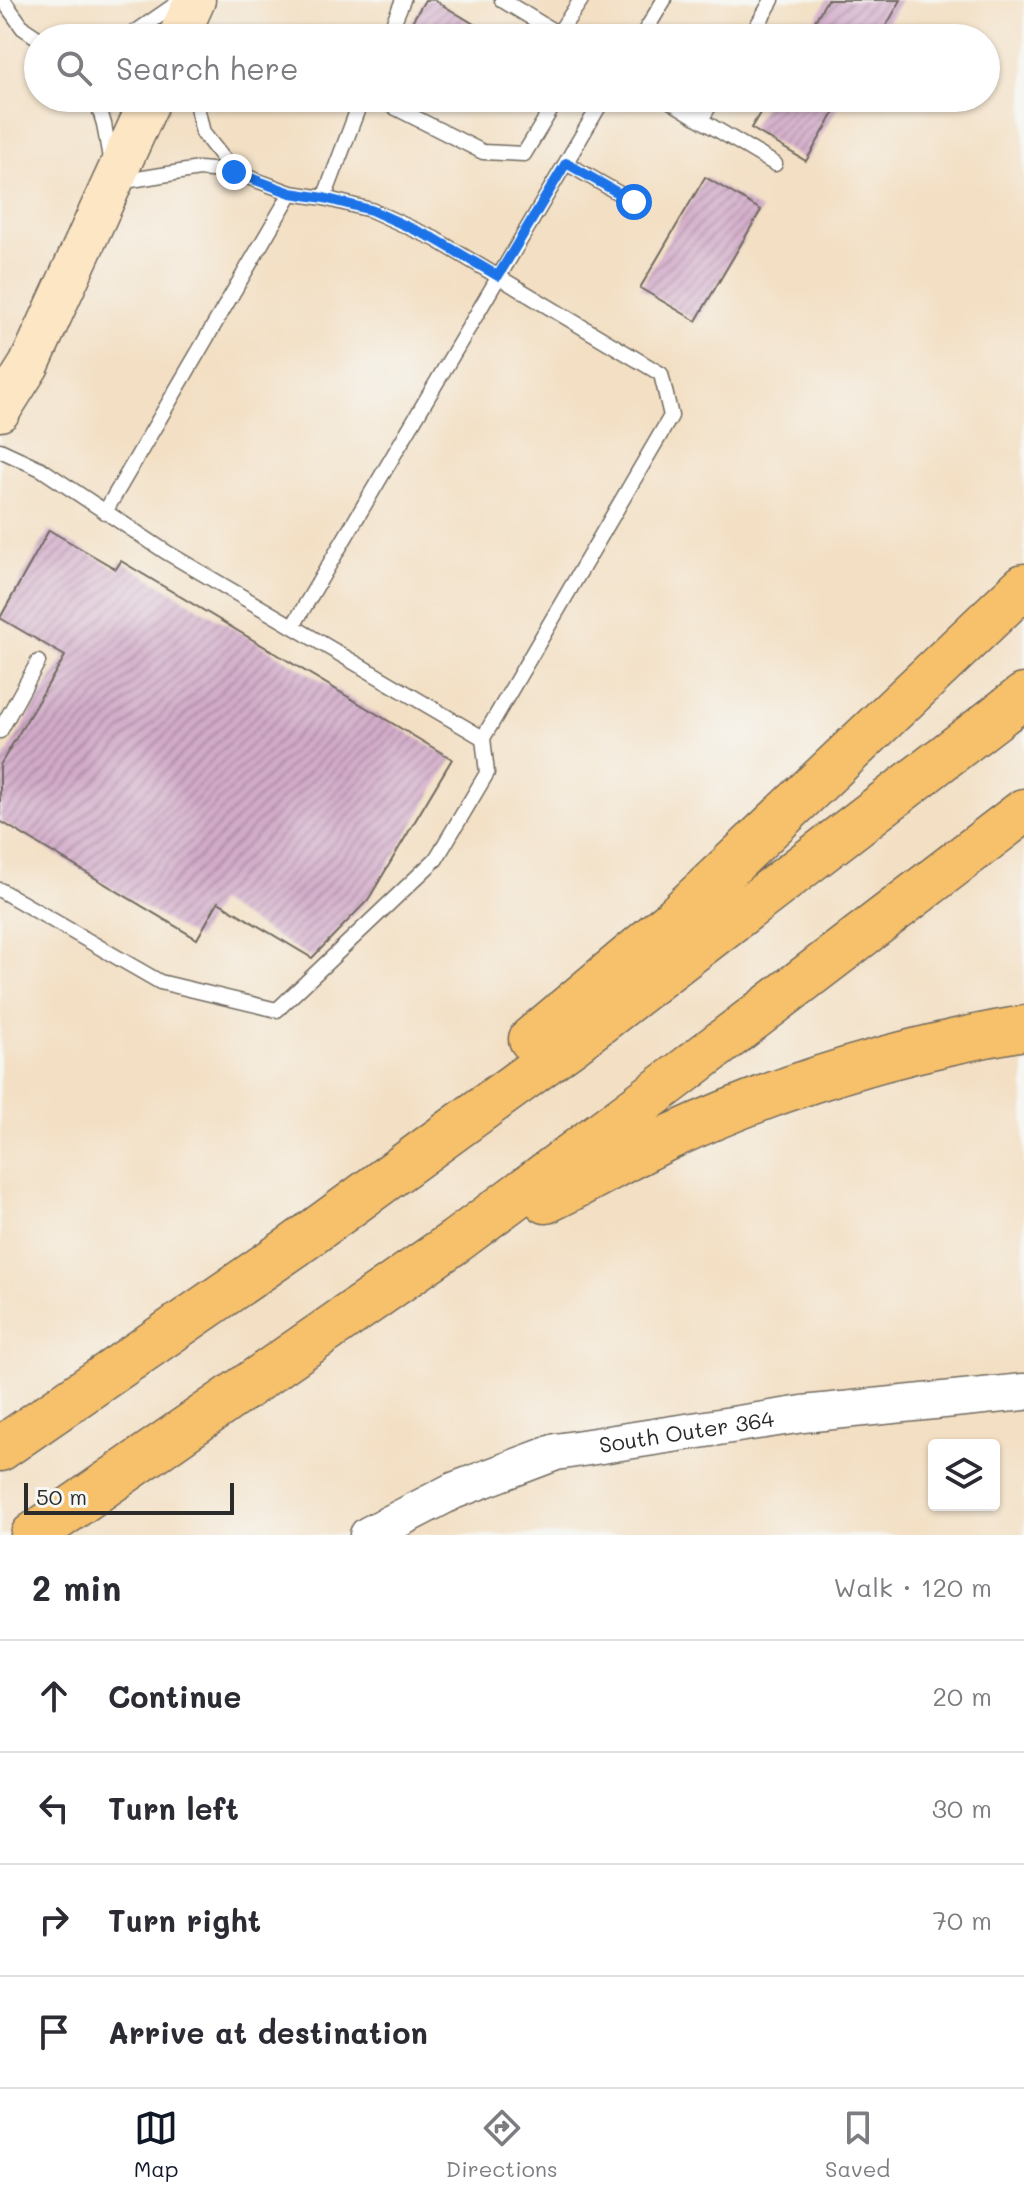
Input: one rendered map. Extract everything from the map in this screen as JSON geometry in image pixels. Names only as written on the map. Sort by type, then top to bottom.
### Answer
[{"type":"highway","points":[[294,1246],[414,1131],[513,1054],[674,919],[1024,586]]},
{"type":"highway","points":[[0,1449],[294,1246],[583,1035],[1024,696]]},
{"type":"highway","points":[[33,1535],[456,1241],[1024,811]]},
{"type":"highway","points":[[456,1241],[571,1189],[670,1137],[809,1079],[952,1040],[1024,1028]]},
{"type":"main road","points":[[185,24],[197,0]]},
{"type":"main road","points":[[0,411],[29,365],[145,112]]},
{"type":"street","name":"South Outer 364","points":[[368,1535],[453,1491],[556,1452],[803,1414],[1024,1392]]},
{"type":"lane","points":[[3,0],[24,29]]},
{"type":"lane","points":[[147,24],[182,0]]},
{"type":"lane","points":[[196,24],[197,0]]},
{"type":"lane","points":[[393,24],[403,0]]},
{"type":"lane","points":[[502,0],[542,24]]},
{"type":"lane","points":[[568,24],[581,0]]},
{"type":"lane","points":[[649,24],[664,0]]},
{"type":"lane","points":[[758,24],[772,0]]},
{"type":"lane","points":[[0,890],[160,982],[277,1010],[436,859],[487,773],[483,738],[671,416],[661,374],[435,239],[371,210],[291,193],[234,172],[199,169],[114,183],[100,112]]},
{"type":"lane","points":[[198,112],[203,133],[234,172]]},
{"type":"lane","points":[[324,198],[357,112]]},
{"type":"lane","points":[[404,112],[483,152],[524,154],[550,112]]},
{"type":"lane","points":[[293,626],[596,112]]},
{"type":"lane","points":[[688,112],[775,164]]},
{"type":"lane","points":[[701,120],[706,112]]},
{"type":"lane","points":[[566,163],[634,202]]},
{"type":"lane","points":[[105,512],[291,193]]},
{"type":"lane","points":[[0,450],[41,469],[166,552],[483,738]]},
{"type":"lane","points":[[0,731],[38,662]]},
{"type":"building","points":[[425,0],[434,0],[474,24],[410,24]]},
{"type":"building","points":[[827,0],[901,0],[887,24],[813,24]]},
{"type":"building","points":[[761,112],[835,112],[806,161],[751,128]]},
{"type":"building","points":[[705,177],[761,210],[696,321],[640,288]]},
{"type":"building","points":[[49,530],[116,569],[121,561],[452,759],[368,900],[312,958],[218,902],[197,939],[0,821],[0,765],[65,656],[0,618]]},
{"type":"route","points":[[234,172],[291,193],[371,210],[435,239],[498,276],[566,163],[634,202]]}]
